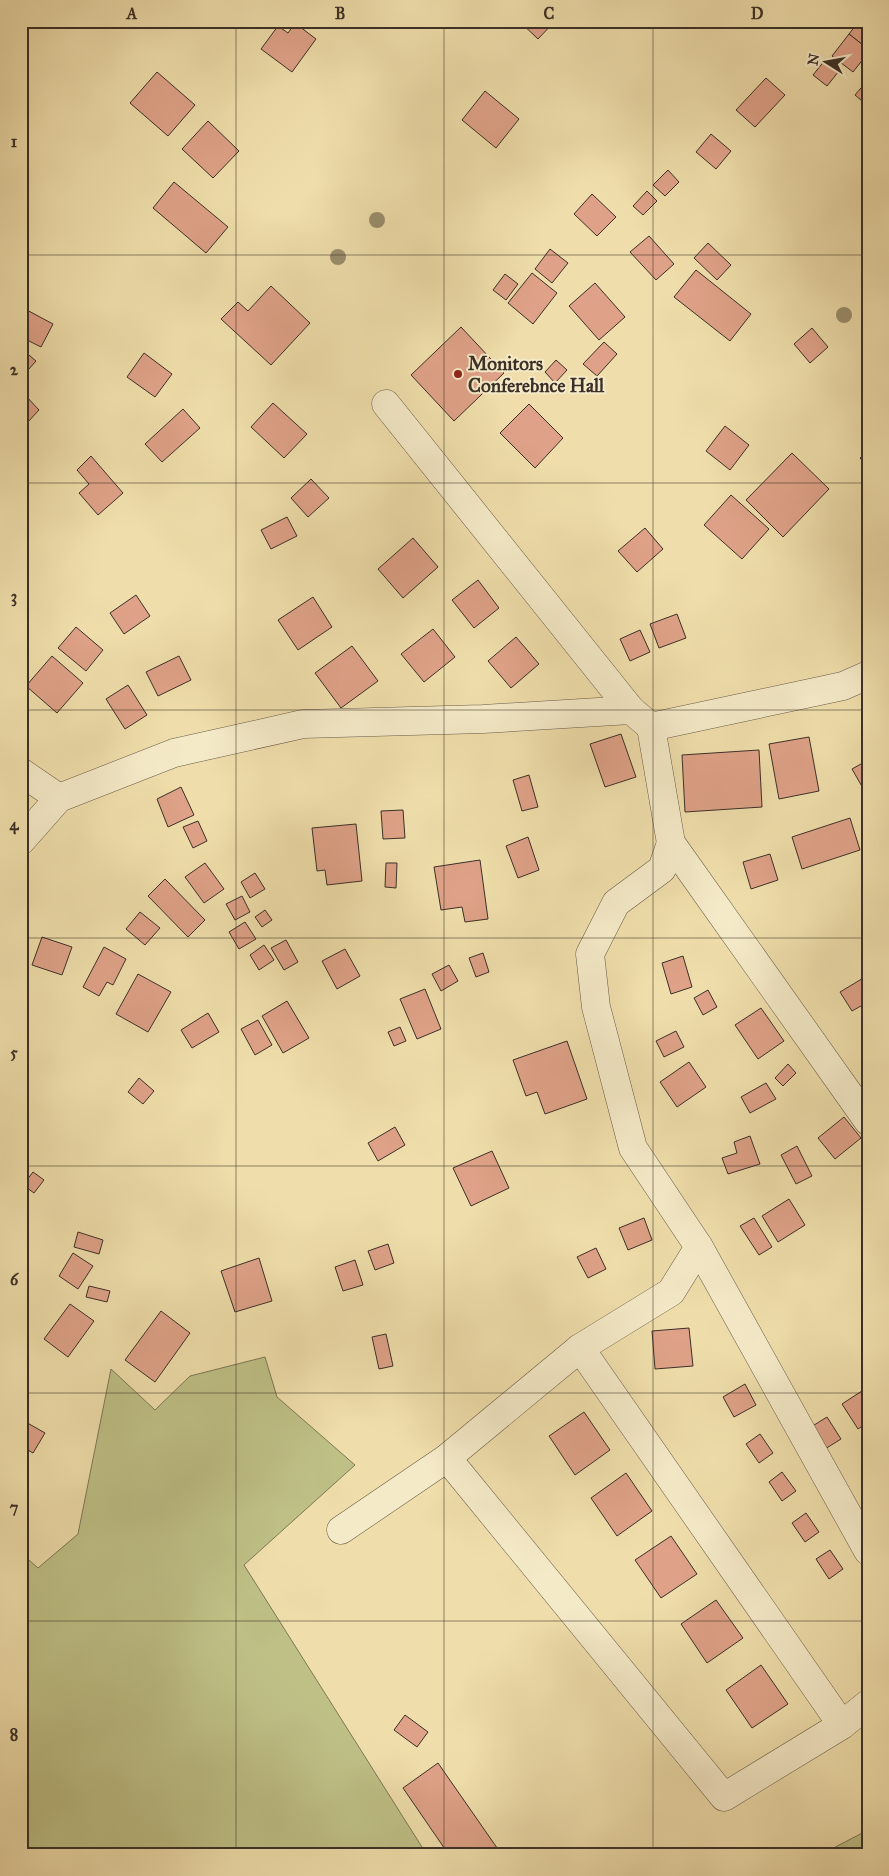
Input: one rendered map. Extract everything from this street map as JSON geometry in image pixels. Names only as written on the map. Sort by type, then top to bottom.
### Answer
[{"type":"street","points":[[386,404],[641,719],[671,843],[868,1121]]},
{"type":"street","points":[[21,841],[59,798],[174,754],[303,724],[483,719],[641,719],[843,686],[868,675]]},
{"type":"street","points":[[21,772],[59,798]]},
{"type":"street","points":[[671,843],[662,869],[616,903],[590,954],[596,1007],[633,1148],[699,1247],[868,1551]]},
{"type":"street","points":[[341,1530],[447,1458],[580,1348],[671,1292],[699,1247]]},
{"type":"street","points":[[580,1348],[842,1725]]},
{"type":"street","points":[[447,1458],[724,1797],[842,1725],[868,1704]]},
{"type":"green space","points":[[265,1357],[277,1397],[355,1465],[244,1565],[427,1855],[21,1855],[21,1553],[38,1568],[78,1534],[111,1369],[155,1410],[190,1376]]},
{"type":"green space","points":[[868,1830],[868,1855],[820,1855]]},
{"type":"building","points":[[519,21],[555,21],[538,39]]},
{"type":"building","points":[[859,21],[868,21],[868,49],[849,34]]},
{"type":"building","points":[[295,23],[316,39],[292,72],[261,49],[278,26],[288,33]]},
{"type":"building","points":[[849,34],[868,49],[868,53],[853,72],[832,56]]},
{"type":"building","points":[[825,60],[839,71],[827,86],[813,75]]},
{"type":"building","points":[[157,72],[195,105],[168,136],[130,103]]},
{"type":"building","points":[[766,78],[785,95],[755,127],[736,110]]},
{"type":"building","points":[[868,81],[868,106],[855,95]]},
{"type":"building","points":[[485,91],[519,119],[496,148],[462,120]]},
{"type":"building","points":[[208,121],[239,151],[213,178],[182,149]]},
{"type":"building","points":[[711,134],[731,151],[716,169],[696,152]]},
{"type":"building","points":[[668,170],[679,182],[665,196],[653,185]]},
{"type":"building","points":[[174,182],[228,227],[206,253],[153,208]]},
{"type":"building","points":[[647,191],[657,201],[643,215],[633,206]]},
{"type":"building","points":[[592,194],[616,217],[597,236],[574,214]]},
{"type":"building","points":[[649,236],[674,264],[656,280],[630,252]]},
{"type":"building","points":[[708,243],[731,265],[717,280],[694,258]]},
{"type":"building","points":[[550,249],[568,263],[552,283],[535,269]]},
{"type":"building","points":[[696,270],[751,314],[730,341],[674,297]]},
{"type":"building","points":[[532,273],[557,293],[533,324],[508,303]]},
{"type":"building","points":[[505,274],[518,284],[506,300],[493,290]]},
{"type":"building","points":[[595,283],[625,317],[599,340],[569,306]]},
{"type":"building","points":[[271,286],[310,323],[271,365],[221,319],[238,302],[248,311]]},
{"type":"building","points":[[25,309],[53,324],[41,347],[21,337],[21,316]]},
{"type":"building","name":"Monitors Conferebnce Hall","points":[[461,327],[504,373],[454,421],[411,375]]},
{"type":"building","points":[[812,328],[828,347],[810,363],[794,344]]},
{"type":"building","points":[[604,342],[617,354],[597,376],[583,364]]},
{"type":"building","points":[[23,350],[36,361],[21,378],[21,352]]},
{"type":"building","points":[[144,353],[172,374],[155,397],[127,377]]},
{"type":"building","points":[[556,360],[567,370],[555,383],[545,372]]},
{"type":"building","points":[[25,395],[39,410],[27,423],[21,417],[21,398]]},
{"type":"building","points":[[273,403],[307,434],[284,458],[251,427]]},
{"type":"building","points":[[529,404],[563,438],[535,468],[500,433]]},
{"type":"building","points":[[183,409],[200,428],[162,462],[145,444]]},
{"type":"building","points":[[725,426],[749,445],[730,470],[706,451]]},
{"type":"building","points":[[868,452],[868,467],[860,458]]},
{"type":"building","points":[[792,453],[829,489],[783,537],[746,500]]},
{"type":"building","points":[[91,456],[123,493],[98,515],[79,493],[89,484],[77,470]]},
{"type":"building","points":[[311,479],[329,498],[308,517],[291,498]]},
{"type":"building","points":[[731,495],[769,529],[742,559],[704,525]]},
{"type":"building","points":[[868,497],[868,510],[862,502]]},
{"type":"building","points":[[287,517],[297,536],[271,549],[261,530]]},
{"type":"building","points":[[645,528],[663,549],[637,572],[618,551]]},
{"type":"building","points":[[413,538],[438,567],[403,598],[378,569]]},
{"type":"building","points":[[478,580],[499,608],[474,628],[452,600]]},
{"type":"building","points":[[136,595],[150,616],[124,634],[110,613]]},
{"type":"building","points":[[313,597],[332,627],[298,650],[278,620]]},
{"type":"building","points":[[677,614],[686,638],[659,648],[650,624]]},
{"type":"building","points":[[76,627],[103,650],[86,671],[58,648]]},
{"type":"building","points":[[433,629],[455,657],[424,682],[401,654]]},
{"type":"building","points":[[640,630],[650,652],[630,661],[620,639]]},
{"type":"building","points":[[516,637],[539,664],[511,688],[488,661]]},
{"type":"building","points":[[352,646],[378,681],[341,708],[315,673]]},
{"type":"building","points":[[52,656],[83,683],[57,713],[26,686]]},
{"type":"building","points":[[179,656],[191,680],[158,696],[146,672]]},
{"type":"building","points":[[128,685],[147,715],[125,729],[106,699]]},
{"type":"building","points":[[621,734],[636,777],[605,787],[590,744]]},
{"type":"building","points":[[809,737],[819,791],[779,799],[769,744]]},
{"type":"building","points":[[759,750],[762,807],[685,812],[682,755]]},
{"type":"building","points":[[868,760],[868,797],[852,769]]},
{"type":"building","points":[[529,775],[538,807],[522,811],[513,780]]},
{"type":"building","points":[[181,787],[194,815],[168,827],[157,799]]},
{"type":"building","points":[[403,810],[405,838],[383,839],[381,811]]},
{"type":"building","points":[[850,818],[860,850],[802,869],[792,837]]},
{"type":"building","points":[[198,821],[207,841],[193,848],[183,827]]},
{"type":"building","points":[[356,824],[362,881],[327,885],[325,870],[317,871],[312,828]]},
{"type":"building","points":[[528,837],[539,870],[518,878],[506,846]]},
{"type":"building","points":[[770,854],[778,880],[751,889],[743,862]]},
{"type":"building","points":[[480,860],[488,919],[465,922],[462,907],[441,910],[434,867]]},
{"type":"building","points":[[205,863],[224,889],[204,903],[185,877]]},
{"type":"building","points":[[386,863],[397,863],[396,888],[385,887]]},
{"type":"building","points":[[255,873],[265,889],[250,898],[241,882]]},
{"type":"building","points":[[165,879],[205,920],[188,937],[148,896]]},
{"type":"building","points":[[242,896],[250,912],[235,920],[226,904]]},
{"type":"building","points":[[265,910],[272,920],[262,927],[255,917]]},
{"type":"building","points":[[140,912],[160,928],[145,945],[126,929]]},
{"type":"building","points":[[245,922],[256,939],[239,949],[229,932]]},
{"type":"building","points":[[42,937],[72,947],[62,975],[32,965]]},
{"type":"building","points":[[286,940],[298,962],[284,970],[271,948]]},
{"type":"building","points":[[264,945],[274,960],[259,970],[250,955]]},
{"type":"building","points":[[104,947],[126,959],[113,985],[107,982],[99,996],[83,987]]},
{"type":"building","points":[[345,949],[360,976],[337,989],[322,961]]},
{"type":"building","points":[[483,953],[489,972],[476,977],[469,958]]},
{"type":"building","points":[[683,956],[692,987],[671,994],[662,963]]},
{"type":"building","points":[[449,965],[458,981],[441,991],[432,974]]},
{"type":"building","points":[[138,974],[171,992],[148,1032],[116,1014]]},
{"type":"building","points":[[865,977],[868,983],[868,1002],[852,1011],[840,992]]},
{"type":"building","points":[[425,989],[441,1029],[417,1039],[400,999]]},
{"type":"building","points":[[708,990],[717,1007],[703,1015],[694,998]]},
{"type":"building","points":[[287,1001],[309,1038],[283,1053],[262,1016]]},
{"type":"building","points":[[761,1008],[784,1041],[758,1059],[735,1025]]},
{"type":"building","points":[[208,1013],[219,1032],[192,1048],[181,1030]]},
{"type":"building","points":[[258,1020],[272,1045],[255,1055],[241,1029]]},
{"type":"building","points":[[400,1027],[406,1041],[394,1046],[388,1032]]},
{"type":"building","points":[[676,1031],[684,1047],[664,1057],[656,1041]]},
{"type":"building","points":[[567,1041],[587,1099],[545,1114],[537,1092],[526,1096],[513,1060]]},
{"type":"building","points":[[689,1062],[706,1087],[677,1107],[660,1082]]},
{"type":"building","points":[[788,1064],[796,1073],[783,1086],[775,1078]]},
{"type":"building","points":[[139,1078],[154,1091],[143,1104],[128,1092]]},
{"type":"building","points":[[766,1083],[776,1099],[750,1113],[741,1097]]},
{"type":"building","points":[[844,1117],[861,1138],[835,1159],[818,1138]]},
{"type":"building","points":[[395,1127],[405,1145],[378,1161],[368,1143]]},
{"type":"building","points":[[750,1136],[760,1164],[728,1174],[722,1158],[737,1153],[734,1142]]},
{"type":"building","points":[[797,1146],[812,1176],[796,1184],[781,1155]]},
{"type":"building","points":[[492,1151],[509,1188],[471,1206],[453,1168]]},
{"type":"building","points":[[33,1172],[44,1180],[34,1193],[23,1185]]},
{"type":"building","points":[[789,1199],[805,1225],[778,1242],[762,1216]]},
{"type":"building","points":[[644,1218],[652,1240],[628,1250],[619,1228]]},
{"type":"building","points":[[754,1218],[772,1247],[759,1255],[740,1226]]},
{"type":"building","points":[[78,1232],[103,1240],[99,1254],[74,1247]]},
{"type":"building","points":[[388,1244],[394,1263],[375,1270],[368,1251]]},
{"type":"building","points":[[596,1248],[606,1269],[588,1278],[577,1257]]},
{"type":"building","points":[[73,1253],[93,1266],[78,1289],[59,1276]]},
{"type":"building","points":[[259,1258],[272,1301],[235,1312],[221,1271]]},
{"type":"building","points":[[355,1260],[363,1285],[343,1291],[335,1267]]},
{"type":"building","points":[[89,1286],[110,1291],[107,1302],[86,1297]]},
{"type":"building","points":[[70,1304],[94,1321],[68,1357],[44,1339]]},
{"type":"building","points":[[161,1311],[190,1333],[155,1382],[125,1360]]},
{"type":"building","points":[[689,1328],[693,1366],[655,1369],[652,1331]]},
{"type":"building","points":[[386,1334],[393,1366],[379,1369],[372,1337]]},
{"type":"building","points":[[745,1384],[756,1405],[734,1417],[723,1397]]},
{"type":"building","points":[[868,1387],[868,1422],[858,1429],[842,1404]]},
{"type":"building","points":[[584,1412],[610,1450],[575,1475],[549,1436]]},
{"type":"building","points":[[827,1417],[841,1439],[825,1449],[811,1427]]},
{"type":"building","points":[[24,1421],[45,1433],[33,1453],[21,1446],[21,1425]]},
{"type":"building","points":[[760,1434],[773,1453],[759,1463],[746,1444]]},
{"type":"building","points":[[782,1472],[796,1491],[782,1501],[769,1482]]},
{"type":"building","points":[[626,1473],[652,1511],[617,1536],[591,1498]]},
{"type":"building","points":[[806,1513],[819,1532],[805,1542],[792,1523]]},
{"type":"building","points":[[671,1536],[697,1574],[661,1598],[635,1560]]},
{"type":"building","points":[[830,1550],[843,1569],[829,1579],[816,1559]]},
{"type":"building","points":[[716,1600],[743,1638],[707,1663],[681,1624]]},
{"type":"building","points":[[761,1665],[788,1704],[752,1728],[726,1690]]},
{"type":"building","points":[[405,1715],[428,1732],[417,1747],[394,1730]]},
{"type":"building","points":[[438,1763],[502,1855],[449,1855],[403,1788]]},
{"type":"place","name":"Monitors Conferebnce Hall","points":[[458,374]]}]
